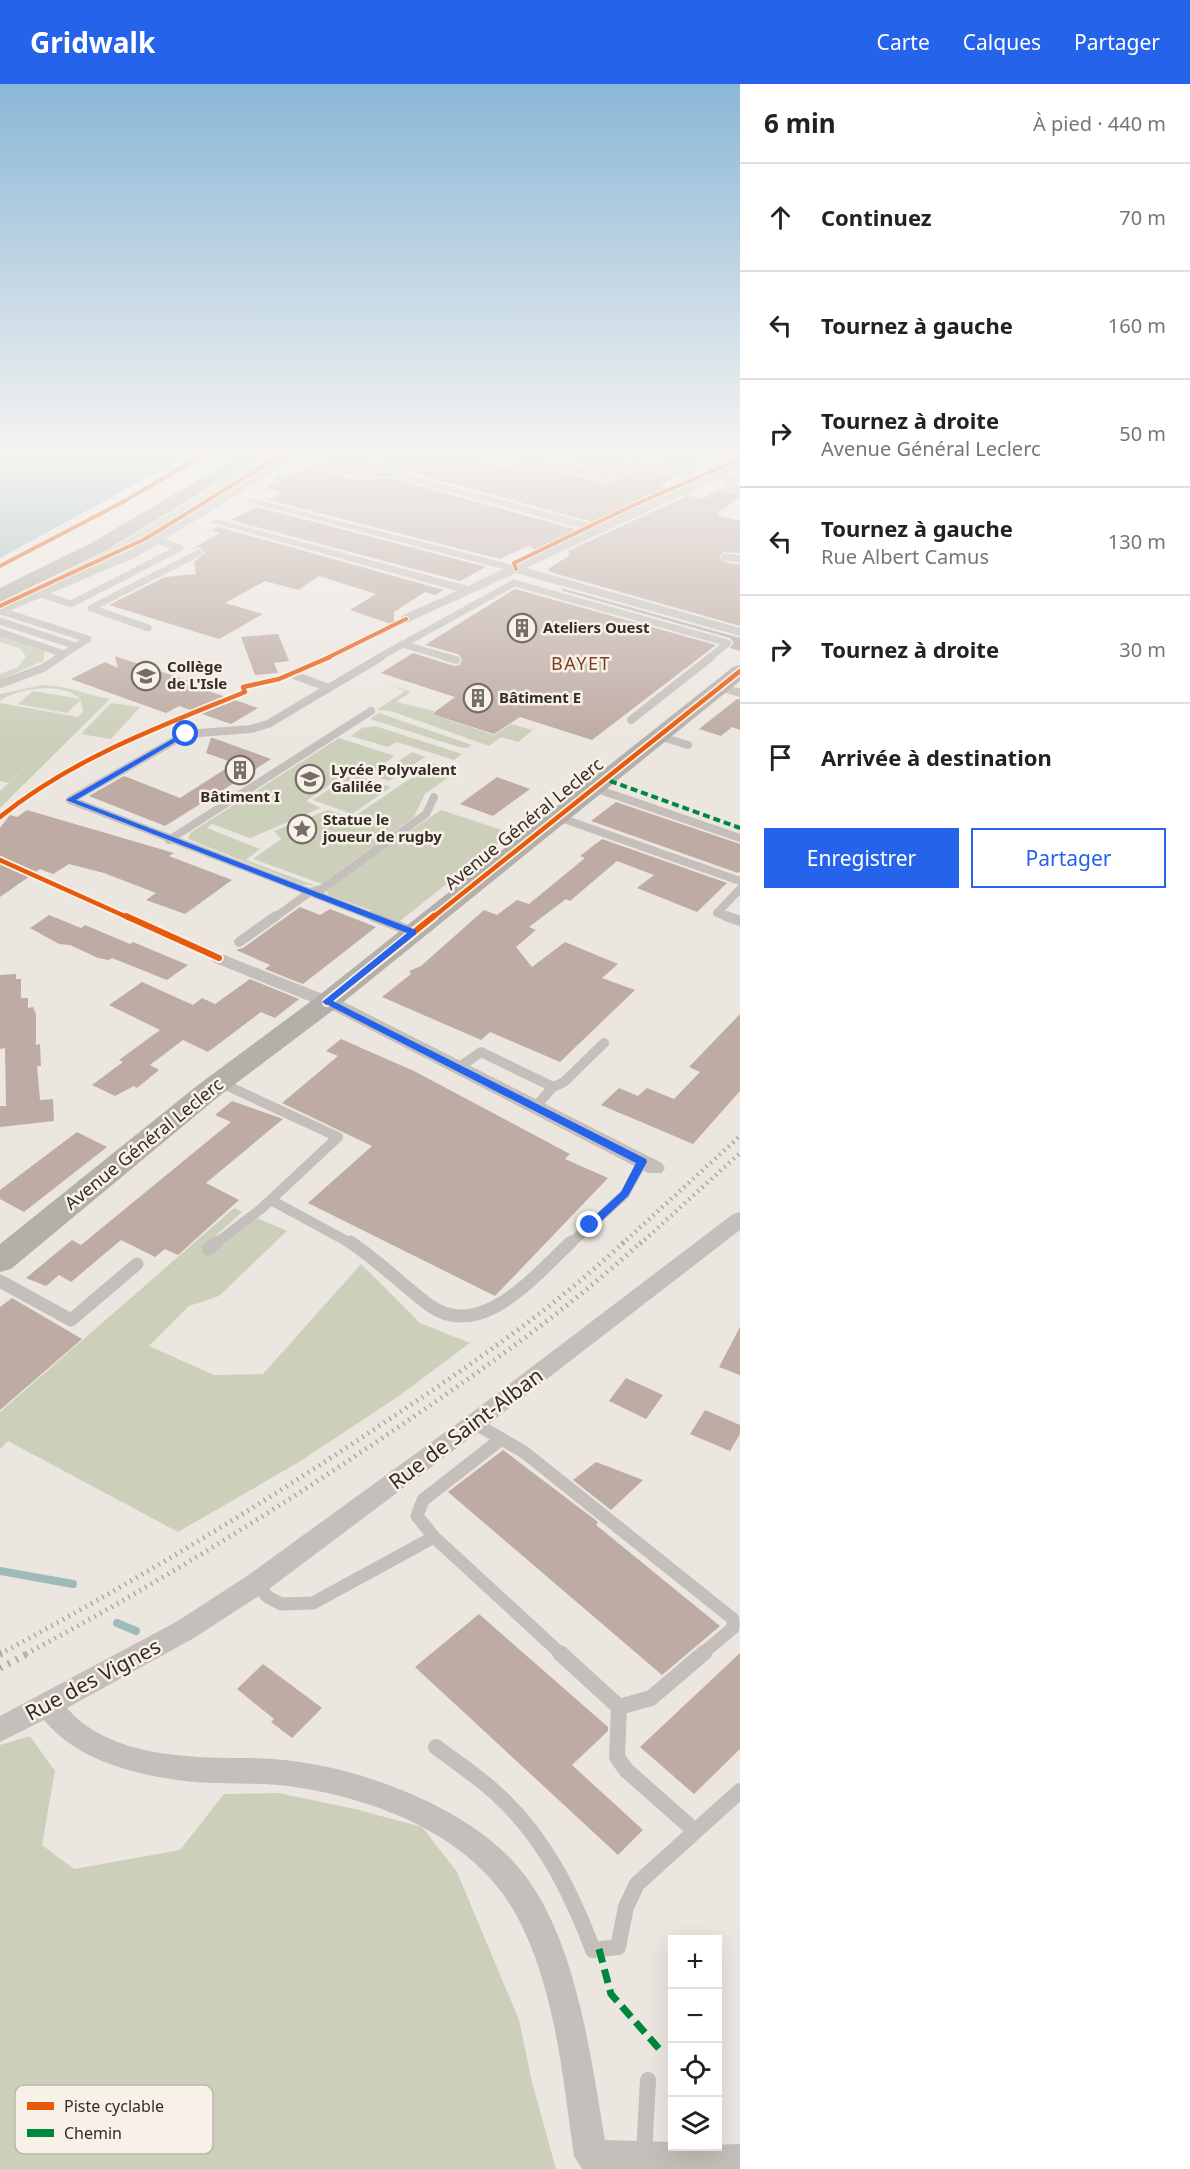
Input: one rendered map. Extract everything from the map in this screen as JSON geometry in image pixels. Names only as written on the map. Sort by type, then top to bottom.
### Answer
[{"type":"main road","points":[[0,586],[75,548]]},
{"type":"main road","points":[[0,610],[96,548]]},
{"type":"main road","name":"Avenue Général Leclerc","points":[[0,1261],[219,1082],[327,1002],[659,736],[730,690],[740,671]]},
{"type":"street","points":[[0,610],[117,562],[142,548]]},
{"type":"street","points":[[313,548],[468,590]]},
{"type":"street","points":[[435,548],[740,632]]},
{"type":"street","points":[[406,619],[558,548]]},
{"type":"street","points":[[219,958],[327,1002],[649,1165]]},
{"type":"street","name":"Rue de Saint-Alban","points":[[185,1630],[256,1584],[474,1424],[740,1220]]},
{"type":"street","name":"Rue des Vignes","points":[[0,1730],[185,1630]]},
{"type":"street","points":[[48,1705],[55,1716],[83,1739],[114,1754],[205,1770],[296,1773],[385,1796],[471,1842],[502,1871],[520,1894],[538,1928],[559,1990],[592,2162],[740,2161]]},
{"type":"lane","points":[[71,604],[179,548]]},
{"type":"lane","points":[[90,608],[200,553]]},
{"type":"lane","points":[[725,557],[740,559]]},
{"type":"lane","points":[[413,932],[70,800],[176,738],[196,732],[261,727],[402,644],[518,582],[728,643],[631,720]]},
{"type":"lane","points":[[41,594],[148,628]]},
{"type":"lane","points":[[0,610],[76,646]]},
{"type":"lane","points":[[0,610],[88,639],[43,668],[0,684]]},
{"type":"lane","points":[[0,632],[64,654]]},
{"type":"lane","points":[[402,644],[456,660]]},
{"type":"lane","points":[[291,674],[329,688]]},
{"type":"lane","points":[[169,840],[371,711]]},
{"type":"lane","points":[[659,736],[688,746]]},
{"type":"lane","points":[[594,788],[740,838]]},
{"type":"lane","points":[[239,942],[310,892],[322,889],[426,814],[434,796]]},
{"type":"lane","points":[[558,817],[740,882]]},
{"type":"lane","points":[[740,889],[717,913],[740,921]]},
{"type":"lane","points":[[535,1107],[604,1043]]},
{"type":"lane","points":[[458,1068],[481,1052],[554,1087]]},
{"type":"lane","points":[[208,1249],[271,1200],[338,1137],[219,1082]]},
{"type":"lane","points":[[271,1200],[322,1225],[385,1267],[441,1312],[459,1316],[483,1313],[505,1302],[625,1194],[649,1165]]},
{"type":"lane","points":[[0,1281],[71,1320],[137,1264]]},
{"type":"lane","points":[[474,1424],[524,1452],[733,1619],[733,1628],[651,1698],[620,1707]]},
{"type":"lane","points":[[500,1440],[423,1500],[417,1516],[434,1537],[620,1707]]},
{"type":"lane","points":[[256,1584],[265,1596],[278,1605],[293,1606],[313,1603],[434,1537]]},
{"type":"lane","points":[[620,1707],[617,1757],[626,1770],[694,1830]]},
{"type":"lane","points":[[436,1747],[499,1796],[538,1839],[577,1905],[593,1950],[618,1947],[626,1908],[637,1884],[694,1830],[740,1791]]},
{"type":"lane","points":[[638,2161],[648,2080]]},
{"type":"green space","points":[[119,548],[34,588],[108,550]]},
{"type":"green space","points":[[0,634],[43,650],[45,653],[43,661],[0,680],[0,674],[18,667],[26,656],[19,648],[0,642]]},
{"type":"green space","points":[[385,683],[411,692],[396,702],[434,711],[431,714],[494,735],[511,724],[533,730],[518,742],[501,737],[489,746],[391,711],[377,710],[405,691]]},
{"type":"green space","points":[[42,685],[110,699],[0,808],[0,791],[83,712],[81,700],[67,713],[18,704],[33,691],[81,699],[63,690],[52,688],[18,692],[0,701],[0,694]]},
{"type":"green space","points":[[0,703],[78,717],[8,783],[0,781]]},
{"type":"green space","points":[[111,703],[140,707],[111,739],[81,734]]},
{"type":"green space","points":[[379,713],[472,745],[467,748],[459,747],[370,719]]},
{"type":"green space","points":[[375,726],[462,754],[454,760],[397,742],[388,747],[351,736],[362,728]]},
{"type":"green space","points":[[339,738],[395,756],[368,775],[352,770],[306,801],[321,808],[250,838],[212,824],[207,828],[260,849],[246,860],[316,886],[301,884],[188,839],[190,833]]},
{"type":"green space","points":[[412,752],[425,757],[389,781],[376,777]]},
{"type":"green space","points":[[433,763],[457,771],[425,794],[414,817],[322,884],[253,859],[281,839],[274,831],[328,810],[352,818]]},
{"type":"green space","points":[[352,774],[391,787],[352,814],[313,800]]},
{"type":"green space","points":[[441,810],[511,833],[400,921],[329,895],[326,891],[344,876]]},
{"type":"green space","points":[[234,1208],[242,1212],[200,1250],[211,1253],[257,1218],[287,1231],[219,1296],[189,1306],[149,1346],[214,1375],[263,1374],[361,1264],[420,1323],[470,1343],[399,1396],[299,1462],[178,1532],[8,1441],[0,1449],[0,1412]]},
{"type":"green space","points":[[30,1736],[55,1771],[42,1845],[74,1869],[180,1850],[224,1794],[278,1793],[355,1809],[422,1827],[457,1872],[519,2020],[532,2082],[556,2169],[0,2169],[0,1745]]},
{"type":"water","points":[[0,548],[18,548],[0,558]]},
{"type":"building","points":[[201,548],[294,548],[444,590],[435,595],[425,592],[394,612],[394,625],[350,610],[376,594],[319,576],[298,590],[265,581],[225,603],[263,614],[219,639],[109,605],[165,577],[196,574],[194,562],[205,553]]},
{"type":"building","points":[[337,548],[415,548],[486,567],[460,581]]},
{"type":"building","points":[[458,548],[523,548],[500,559]]},
{"type":"building","points":[[574,548],[740,548],[740,553],[723,552],[719,557],[724,562],[740,565],[740,626],[550,572],[548,569],[570,555],[568,551]]},
{"type":"building","points":[[561,588],[740,638],[740,651],[730,648],[734,643],[730,638],[563,591]]},
{"type":"building","points":[[515,589],[716,645],[592,740],[520,717],[494,734],[432,714],[455,697],[381,673],[413,653],[454,666],[460,665],[462,659],[458,654],[425,645]]},
{"type":"building","points":[[278,634],[289,661],[274,663],[278,673],[255,675],[241,637]]},
{"type":"building","points":[[115,656],[258,708],[231,724],[179,706],[166,713],[71,679],[105,662],[118,668]]},
{"type":"building","points":[[740,699],[740,730],[732,727],[721,736],[699,729]]},
{"type":"building","points":[[211,738],[271,759],[254,770],[206,753]]},
{"type":"building","points":[[233,764],[242,778],[165,826],[89,796],[124,776],[180,798]]},
{"type":"building","points":[[497,777],[530,789],[493,816],[460,804]]},
{"type":"building","points":[[616,802],[740,844],[740,871],[738,873],[591,821]]},
{"type":"building","points":[[27,810],[174,853],[169,856],[232,880],[185,914],[146,900],[156,893],[104,873],[69,864],[53,874],[40,869],[0,897],[0,828],[10,815],[17,817]]},
{"type":"building","points":[[602,839],[727,883],[697,912],[637,888],[654,875],[617,861],[570,901],[566,899],[529,927],[536,930],[516,947],[532,967],[565,942],[618,964],[602,978],[635,990],[560,1062],[490,1032],[481,1040],[382,997],[411,974],[409,971],[421,966],[484,910],[497,915],[517,900],[529,904],[585,858],[580,856]]},
{"type":"building","points":[[300,907],[320,915],[330,909],[376,927],[303,984],[265,969],[270,965],[236,950],[243,948]]},
{"type":"building","points":[[49,915],[81,928],[85,925],[130,944],[133,942],[188,965],[167,980],[112,958],[109,960],[98,958],[70,945],[59,944],[30,928]]},
{"type":"building","points":[[16,974],[16,979],[21,979],[21,998],[28,998],[28,1008],[33,1007],[36,1014],[36,1045],[40,1044],[41,1066],[37,1066],[40,1100],[53,1099],[54,1121],[0,1127],[0,1106],[6,1106],[5,1048],[0,1049],[0,975]]},
{"type":"building","points":[[250,979],[299,999],[275,1018],[261,1012],[208,1052],[183,1040],[150,1065],[159,1070],[137,1088],[134,1086],[115,1096],[92,1085],[123,1062],[119,1060],[160,1030],[109,1005],[142,982],[193,1005],[202,998],[215,1004]]},
{"type":"building","points":[[740,1014],[740,1091],[693,1144],[601,1105],[619,1088],[638,1096],[647,1088],[674,1099],[700,1072],[689,1067]]},
{"type":"building","points":[[341,1039],[414,1071],[570,1154],[565,1159],[608,1178],[495,1296],[308,1203],[372,1146],[282,1103],[338,1056],[326,1051]]},
{"type":"building","points":[[232,1101],[283,1119],[206,1183],[239,1200],[178,1255],[165,1249],[155,1257],[121,1240],[71,1282],[59,1275],[46,1286],[26,1278],[72,1240],[81,1245],[231,1122],[215,1115]]},
{"type":"building","points":[[77,1132],[107,1147],[24,1212],[0,1199],[0,1190]]},
{"type":"building","points":[[12,1298],[82,1339],[0,1410],[0,1307]]},
{"type":"building","points":[[740,1327],[740,1375],[719,1367]]},
{"type":"building","points":[[626,1378],[663,1395],[646,1419],[609,1401]]},
{"type":"building","points":[[705,1410],[740,1425],[740,1434],[730,1451],[690,1434]]},
{"type":"building","points":[[503,1450],[598,1522],[596,1525],[720,1626],[662,1675],[448,1492]]},
{"type":"building","points":[[596,1462],[643,1480],[611,1510],[573,1480]]},
{"type":"building","points":[[479,1614],[608,1727],[608,1731],[572,1765],[643,1830],[618,1855],[415,1667]]},
{"type":"building","points":[[740,1653],[740,1749],[694,1794],[640,1747]]},
{"type":"building","points":[[263,1664],[322,1708],[292,1738],[271,1722],[274,1719],[237,1689]]},
{"type":"waterway","points":[[0,1571],[73,1584]]},
{"type":"waterway","points":[[117,1623],[136,1631]]},
{"type":"railway","points":[[622,1244],[740,1136]]},
{"type":"railway","points":[[640,1244],[740,1153]]},
{"type":"railway","points":[[3,1653],[0,1654],[195,1543],[338,1453],[508,1337],[568,1291],[624,1242]]},
{"type":"railway","points":[[26,1654],[166,1575],[347,1462],[520,1342],[641,1242]]},
{"type":"railway","points":[[0,1668],[29,1653]]},
{"type":"marked path","points":[[610,781],[740,828]]},
{"type":"marked path","points":[[599,1949],[611,1994],[661,2051]]},
{"type":"cycle path","points":[[0,566],[34,548]]},
{"type":"cycle path","points":[[0,606],[125,548]]},
{"type":"cycle path","points":[[516,569],[514,563],[544,548]]},
{"type":"cycle path","points":[[0,817],[54,777],[85,760],[149,730],[245,692],[243,687],[295,673],[406,619]]},
{"type":"cycle path","points":[[327,1002],[740,671]]},
{"type":"cycle path","points":[[0,860],[219,958]]},
{"type":"place","name":"Ateliers Ouest","points":[[522,628]]},
{"type":"place","name":"Collège de L'Isle","points":[[146,676]]},
{"type":"place","name":"Bâtiment E","points":[[478,698]]},
{"type":"place","name":"Bâtiment I","points":[[240,770]]},
{"type":"place","name":"Lycée Polyvalent Galilée","points":[[310,779]]},
{"type":"place","name":"Statue le joueur de rugby","points":[[302,829]]},
{"type":"district","name":"BAYET","points":[[581,664]]},
{"type":"route","points":[[186,734],[70,800],[413,932],[327,1002],[642,1162],[625,1194],[590,1225]]}]
